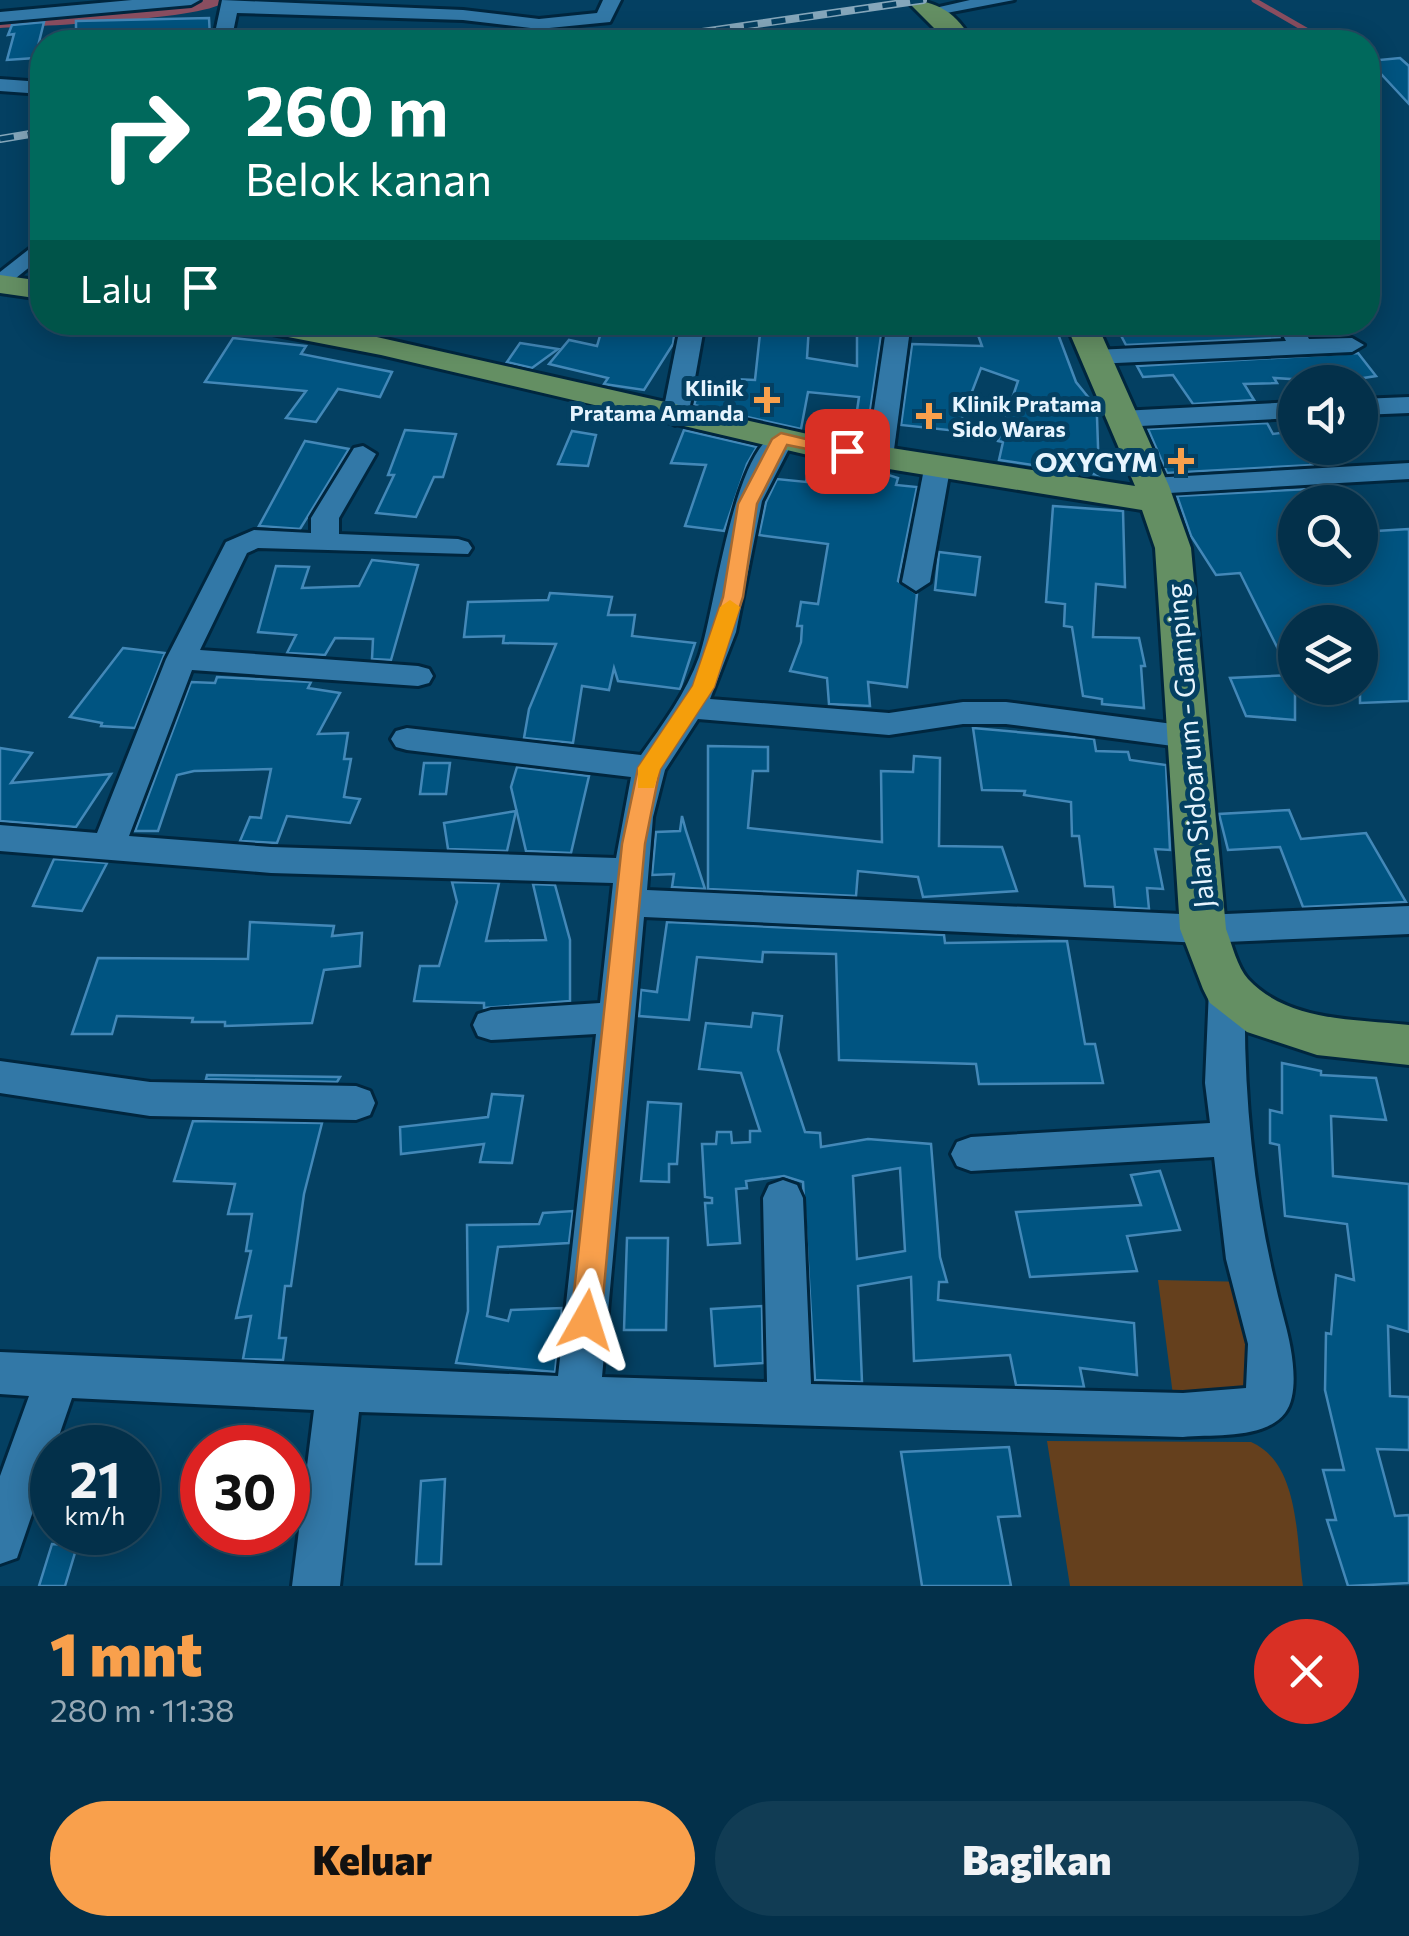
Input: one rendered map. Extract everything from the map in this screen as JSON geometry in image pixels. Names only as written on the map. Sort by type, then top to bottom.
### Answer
[{"type":"main road","points":[[924,6],[954,30]]},
{"type":"main road","points":[[0,284],[30,288]]},
{"type":"main road","points":[[327,335],[408,350],[675,417],[937,468],[1102,486],[1150,487]]},
{"type":"main road","name":"Jalan Sidoarum - Gamping","points":[[1085,335],[1173,548],[1203,928],[1227,989]]},
{"type":"main road","points":[[1227,989],[1264,1018],[1317,1035],[1409,1046]]},
{"type":"street","points":[[0,38],[9,17],[28,0]]},
{"type":"street","points":[[9,17],[191,0]]},
{"type":"street","points":[[224,30],[230,3],[463,15],[549,24],[604,18],[612,0]]},
{"type":"street","points":[[924,6],[1005,0]]},
{"type":"street","points":[[0,85],[30,87]]},
{"type":"street","points":[[0,284],[30,257]]},
{"type":"street","points":[[675,417],[691,335]]},
{"type":"street","points":[[880,457],[897,335]]},
{"type":"street","points":[[1295,335],[1301,347]]},
{"type":"street","points":[[1094,358],[1352,346]]},
{"type":"street","points":[[1378,406],[1409,405]]},
{"type":"street","points":[[1121,419],[1278,411]]},
{"type":"street","points":[[578,1396],[637,816],[649,768],[703,687],[733,597],[748,504],[781,439]]},
{"type":"street","points":[[326,542],[325,518],[363,454]]},
{"type":"street","points":[[916,582],[937,468]]},
{"type":"street","points":[[1150,487],[1409,471]]},
{"type":"street","points":[[108,844],[181,659],[240,544],[254,539],[458,548]]},
{"type":"street","points":[[181,659],[418,676]]},
{"type":"street","points":[[690,708],[889,724],[994,712],[1188,737]]},
{"type":"street","points":[[407,740],[649,768]]},
{"type":"street","points":[[0,838],[1203,928],[1409,920]]},
{"type":"street","points":[[0,1373],[338,1390],[790,1404],[1183,1415],[1254,1409],[1270,1397],[1273,1382],[1269,1344],[1247,1259],[1224,1084],[1227,989]]},
{"type":"street","points":[[490,1026],[616,1017]]},
{"type":"street","points":[[0,1077],[150,1099],[356,1102]]},
{"type":"street","points":[[971,1154],[1234,1139]]},
{"type":"street","points":[[783,1198],[790,1404]]},
{"type":"street","points":[[0,1541],[57,1378]]},
{"type":"street","points":[[316,1586],[338,1390]]},
{"type":"shaded area","points":[[1158,1280],[1251,1282],[1258,1380],[1242,1392],[1173,1395]]},
{"type":"shaded area","points":[[1047,1441],[1251,1442],[1267,1452],[1287,1484],[1303,1586],[1070,1586]]},
{"type":"building","points":[[209,18],[210,30],[76,30],[76,21]]},
{"type":"building","points":[[44,22],[42,30],[30,30],[30,58],[7,60],[14,34],[8,35],[12,25]]},
{"type":"building","points":[[1400,58],[1409,66],[1409,104],[1380,73],[1380,60]]},
{"type":"building","points":[[600,335],[674,335],[673,344],[644,390],[604,384],[608,378],[549,364],[569,340],[597,346]]},
{"type":"building","points":[[760,335],[808,335],[807,358],[857,366],[857,335],[881,335],[866,440],[853,438],[859,397],[808,392],[801,429],[694,405],[701,383],[731,386],[733,379],[755,380]]},
{"type":"building","points":[[978,335],[1058,335],[1076,382],[1093,403],[1099,475],[999,460],[1003,442],[998,441],[1018,381],[981,368],[957,431],[901,425],[912,344],[982,346]]},
{"type":"building","points":[[1121,335],[1280,338],[1126,345]]},
{"type":"building","points":[[233,338],[306,346],[301,354],[392,372],[380,397],[338,389],[316,422],[286,418],[306,391],[205,382]]},
{"type":"building","points":[[520,343],[558,349],[532,368],[507,362]]},
{"type":"building","points":[[1358,353],[1367,365],[1278,365],[1278,378],[1274,378],[1277,383],[1244,384],[1254,400],[1193,404],[1173,375],[1143,377],[1137,366]]},
{"type":"building","points":[[1267,423],[1273,434],[1278,433],[1278,465],[1312,465],[1167,473],[1148,429]]},
{"type":"building","points":[[405,430],[456,434],[443,477],[434,477],[416,517],[376,513],[394,475],[388,475]]},
{"type":"building","points":[[684,430],[757,447],[747,464],[724,531],[685,526],[706,465],[671,463]]},
{"type":"building","points":[[572,431],[596,435],[588,466],[558,464]]},
{"type":"building","points":[[305,441],[349,449],[300,529],[259,526]]},
{"type":"building","points":[[810,461],[873,470],[898,478],[896,485],[917,487],[898,581],[917,594],[907,687],[868,682],[870,706],[829,704],[827,678],[790,671],[801,642],[802,626],[797,626],[801,602],[818,604],[828,544],[759,535],[766,502],[777,479],[806,482]]},
{"type":"building","points":[[1278,491],[1278,585],[1378,585],[1378,531],[1409,529],[1409,701],[1378,702],[1378,605],[1278,605],[1278,649],[1240,573],[1216,575],[1191,536],[1177,496]]},
{"type":"building","points":[[1053,506],[1123,511],[1125,587],[1096,584],[1093,637],[1139,638],[1145,666],[1141,666],[1144,708],[1102,704],[1102,699],[1083,696],[1072,627],[1064,626],[1065,604],[1046,602]]},
{"type":"building","points":[[939,552],[980,557],[975,595],[935,590]]},
{"type":"building","points":[[372,560],[418,565],[391,660],[372,659],[373,639],[335,638],[325,655],[287,653],[296,635],[258,632],[276,566],[309,567],[302,588],[359,586]]},
{"type":"building","points":[[550,593],[612,597],[608,615],[635,615],[632,636],[695,643],[680,689],[618,681],[614,668],[609,690],[582,686],[573,743],[524,738],[529,709],[556,644],[503,643],[504,636],[464,637],[468,602],[548,600]]},
{"type":"building","points":[[123,648],[165,653],[135,728],[101,726],[102,723],[70,717]]},
{"type":"building","points":[[1278,676],[1278,705],[1295,705],[1295,720],[1246,716],[1230,678]]},
{"type":"building","points":[[217,677],[311,682],[308,688],[340,693],[318,734],[348,733],[344,759],[351,759],[344,797],[360,799],[350,823],[287,816],[277,843],[240,841],[250,817],[261,818],[271,769],[194,771],[177,775],[158,831],[135,831],[191,682],[215,683]]},
{"type":"building","points":[[973,728],[1094,739],[1096,751],[1128,752],[1130,760],[1166,765],[1170,850],[1155,849],[1163,889],[1147,888],[1149,909],[1115,907],[1113,887],[1085,886],[1079,836],[1072,836],[1071,802],[1024,795],[1025,791],[982,790]]},
{"type":"building","points":[[708,746],[768,747],[768,771],[753,771],[748,828],[882,842],[881,771],[913,772],[914,756],[940,758],[939,846],[1002,847],[1017,891],[923,897],[918,877],[858,871],[856,896],[708,889]]},
{"type":"building","points":[[0,748],[32,753],[11,783],[111,774],[76,827],[0,821]]},
{"type":"building","points":[[424,763],[450,763],[446,794],[420,794]]},
{"type":"building","points":[[517,767],[589,776],[571,853],[526,851],[511,787]]},
{"type":"building","points":[[1289,810],[1301,839],[1366,833],[1406,902],[1303,907],[1280,847],[1228,850],[1219,814]]},
{"type":"building","points":[[516,811],[507,851],[448,849],[444,823]]},
{"type":"building","points":[[682,816],[705,889],[672,887],[674,874],[652,875],[656,832],[680,831]]},
{"type":"building","points":[[54,859],[107,863],[82,911],[33,906]]},
{"type":"building","points":[[452,882],[499,883],[486,941],[546,940],[533,884],[555,885],[570,940],[570,1001],[484,1008],[484,1003],[414,1001],[420,966],[439,966],[457,902]]},
{"type":"building","points":[[250,922],[334,926],[332,936],[362,933],[360,966],[324,970],[312,1023],[225,1026],[225,1022],[192,1022],[193,1018],[117,1016],[112,1034],[72,1034],[98,958],[248,959]]},
{"type":"building","points":[[667,922],[944,935],[945,943],[1067,941],[1085,1044],[1095,1044],[1103,1083],[979,1084],[976,1064],[839,1060],[836,954],[763,952],[762,962],[697,957],[689,1020],[639,1016],[641,990],[657,992]]},
{"type":"building","points":[[753,1013],[782,1016],[778,1050],[805,1132],[820,1133],[821,1147],[868,1139],[931,1144],[940,1257],[947,1282],[939,1282],[938,1300],[1134,1323],[1137,1375],[1080,1368],[1084,1387],[1016,1385],[1010,1355],[914,1361],[911,1277],[858,1286],[862,1382],[815,1380],[803,1182],[784,1176],[746,1181],[747,1188],[736,1189],[740,1243],[708,1245],[705,1203],[712,1203],[712,1198],[705,1197],[702,1144],[716,1144],[717,1132],[731,1132],[732,1143],[750,1142],[750,1131],[760,1131],[741,1073],[699,1069],[706,1023],[751,1027]],"holes":[[[900,1168],[905,1251],[857,1259],[853,1176]]]},
{"type":"building","points":[[1282,1063],[1321,1071],[1321,1075],[1376,1078],[1386,1120],[1331,1116],[1333,1176],[1409,1184],[1409,1332],[1388,1326],[1390,1396],[1409,1397],[1409,1450],[1377,1449],[1395,1516],[1409,1515],[1409,1583],[1348,1586],[1327,1520],[1336,1520],[1323,1470],[1344,1470],[1325,1390],[1326,1333],[1331,1334],[1336,1275],[1354,1280],[1347,1224],[1285,1216],[1279,1145],[1270,1143],[1270,1110],[1282,1113]]},
{"type":"building","points":[[207,1075],[340,1077],[337,1082],[206,1079]]},
{"type":"building","points":[[492,1094],[523,1096],[512,1163],[480,1162],[484,1144],[401,1154],[400,1127],[488,1117]]},
{"type":"building","points":[[648,1102],[681,1104],[677,1164],[669,1164],[669,1182],[641,1181]]},
{"type":"building","points":[[193,1121],[322,1123],[304,1194],[291,1286],[285,1286],[279,1338],[286,1338],[283,1360],[243,1359],[251,1316],[236,1318],[251,1251],[246,1251],[252,1214],[228,1214],[235,1184],[174,1181]]},
{"type":"building","points":[[1160,1171],[1180,1230],[1127,1236],[1137,1271],[1030,1277],[1016,1212],[1141,1205],[1131,1175]]},
{"type":"building","points":[[573,1211],[569,1243],[498,1247],[487,1316],[508,1321],[511,1310],[562,1308],[555,1372],[456,1363],[468,1311],[467,1225],[539,1224],[543,1213]]},
{"type":"building","points":[[627,1238],[668,1238],[666,1330],[624,1330]]},
{"type":"building","points":[[762,1306],[763,1363],[715,1366],[711,1309]]},
{"type":"building","points":[[1009,1447],[1020,1516],[998,1517],[1011,1586],[922,1586],[901,1452]]},
{"type":"building","points":[[445,1479],[441,1564],[416,1564],[421,1481]]},
{"type":"building","points":[[49,1555],[74,1555],[65,1586],[39,1586]]},
{"type":"waterway","points":[[0,19],[142,10],[212,0]]},
{"type":"waterway","points":[[1254,0],[1306,30]]},
{"type":"railway","points":[[716,30],[923,0]]},
{"type":"railway","points":[[0,139],[30,134]]},
{"type":"slow traffic","points":[[646,782],[649,768],[703,687],[730,607]]},
{"type":"place","name":"Klinik Pratama Amanda","points":[[767,400]]},
{"type":"place","name":"Klinik Pratama Sido Waras","points":[[929,416]]},
{"type":"place","name":"OXYGYM","points":[[1181,461]]},
{"type":"route","points":[[586,1320],[630,871],[637,816],[649,768],[703,687],[733,597],[736,558],[748,504],[781,439],[847,451]]}]
